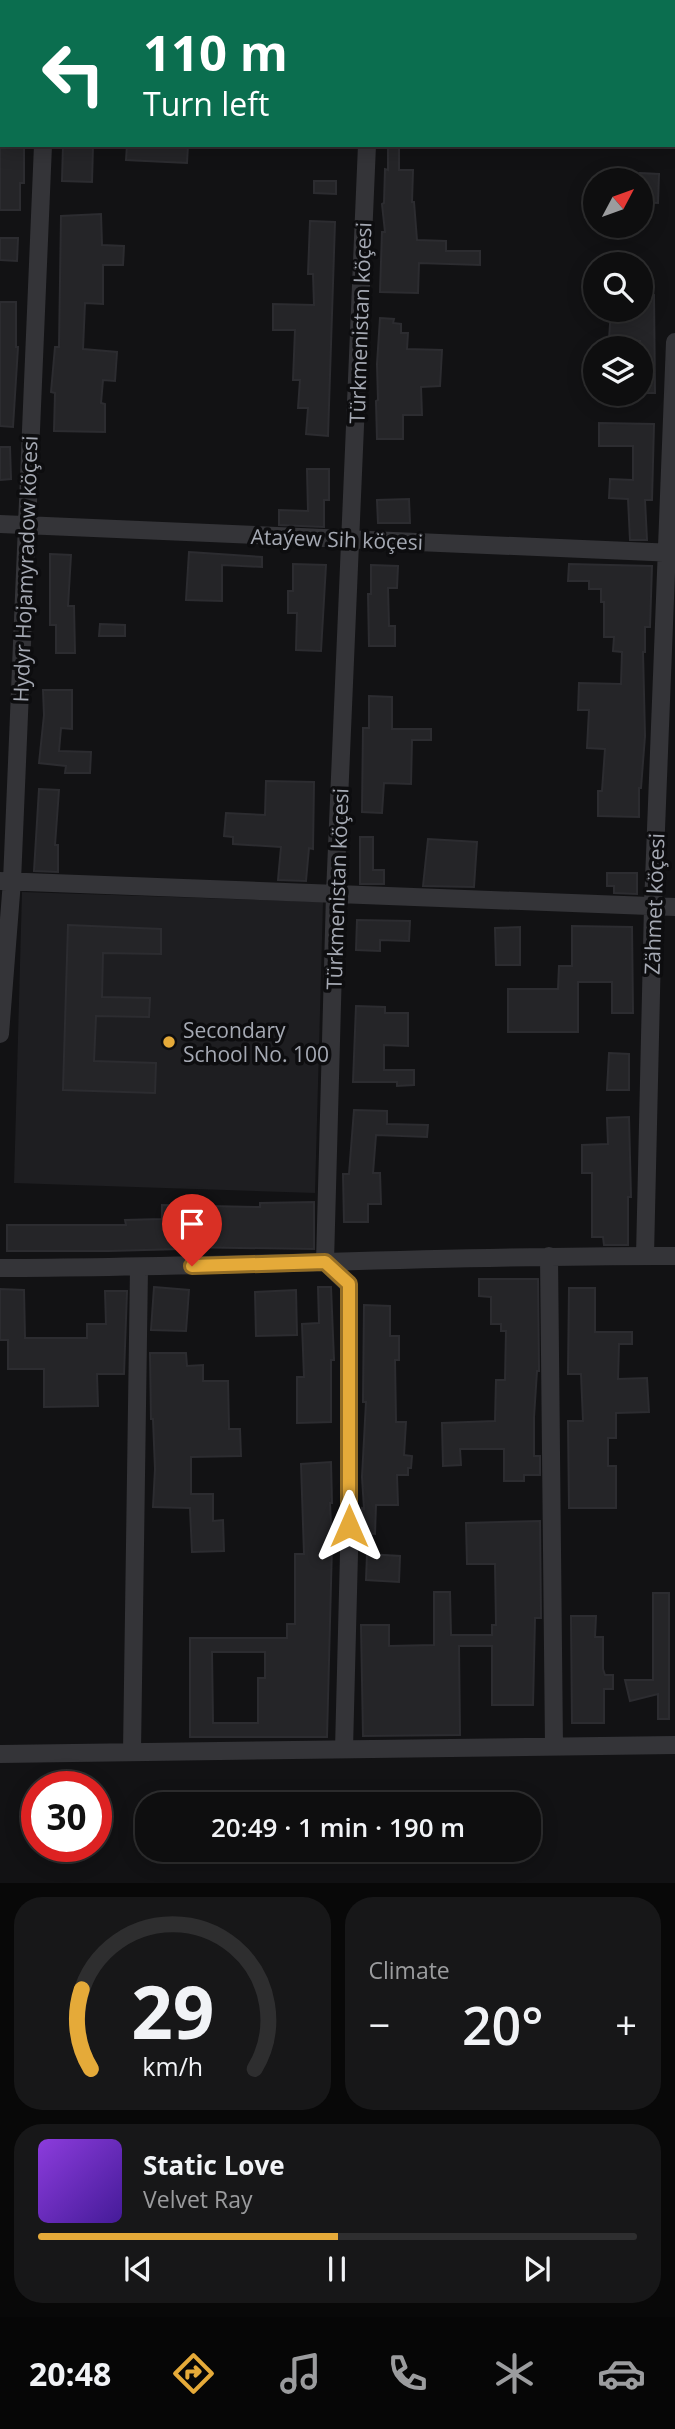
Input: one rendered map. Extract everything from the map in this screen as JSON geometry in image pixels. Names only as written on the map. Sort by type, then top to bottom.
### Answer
[{"type":"street","name":"Hydyr Hojamyradow köçesi","points":[[0,1034],[43,147]]},
{"type":"street","name":"Türkmenistan köçesi","points":[[325,1262],[335,894],[367,147]]},
{"type":"street","name":"Zähmet köçesi","points":[[645,1256],[653,906],[671,553],[675,342]]},
{"type":"street","name":"Ataýew Sih köçesi","points":[[0,524],[671,553]]},
{"type":"street","points":[[6,881],[675,907]]},
{"type":"street","points":[[550,1256],[554,1746]]},
{"type":"street","points":[[0,1268],[139,1268],[550,1256],[675,1256]]},
{"type":"street","points":[[325,1262],[349,1284],[349,1539],[344,1749]]},
{"type":"street","points":[[132,1752],[139,1268]]},
{"type":"street","points":[[0,1754],[675,1745]]},
{"type":"shaded area","name":"Secondary School No. 100","points":[[22,892],[323,902],[315,1193],[14,1183]]},
{"type":"building","points":[[0,147],[24,147],[24,183],[20,183],[20,210],[0,210]]},
{"type":"building","points":[[63,147],[93,147],[92,182],[62,181]]},
{"type":"building","points":[[127,147],[188,147],[187,163],[126,160]]},
{"type":"building","points":[[388,147],[399,147],[399,170],[413,170],[412,202],[417,240],[446,241],[446,251],[480,251],[480,265],[419,263],[418,293],[380,292],[382,232],[385,232],[382,204],[385,169],[388,170]]},
{"type":"building","points":[[653,174],[659,174],[658,203],[653,203]]},
{"type":"building","points":[[314,181],[336,181],[336,194],[314,193]]},
{"type":"building","points":[[101,214],[102,245],[124,246],[123,265],[103,265],[103,304],[85,303],[83,349],[117,352],[115,381],[103,380],[101,403],[105,404],[105,432],[54,431],[55,393],[51,392],[55,347],[59,347],[61,216]]},
{"type":"building","points":[[310,221],[335,222],[328,436],[306,434],[308,408],[298,408],[300,380],[293,380],[295,330],[273,330],[273,304],[314,305],[313,274],[308,274]]},
{"type":"building","points":[[0,238],[18,238],[17,261],[0,260]]},
{"type":"building","points":[[654,295],[655,393],[653,336],[609,336],[610,322],[653,322]]},
{"type":"building","points":[[0,302],[16,302],[18,347],[13,427],[0,426]]},
{"type":"building","points":[[380,318],[394,319],[393,323],[401,324],[401,333],[408,333],[407,349],[442,350],[440,386],[421,387],[422,415],[403,415],[403,439],[377,439]]},
{"type":"building","points":[[599,423],[654,424],[652,500],[645,500],[647,540],[630,540],[628,499],[609,498],[610,479],[633,480],[633,446],[599,446]]},
{"type":"building","points":[[0,447],[10,447],[11,479],[0,480]]},
{"type":"building","points":[[307,469],[329,469],[329,500],[324,500],[324,527],[279,525],[279,510],[308,511]]},
{"type":"building","points":[[409,499],[410,523],[378,523],[377,500]]},
{"type":"building","points":[[189,552],[262,557],[262,567],[222,565],[222,601],[186,600]]},
{"type":"building","points":[[50,554],[71,555],[68,606],[74,606],[75,653],[56,653],[56,625],[50,625]]},
{"type":"building","points":[[293,564],[326,565],[321,651],[296,650],[297,613],[288,613],[288,591],[293,591]]},
{"type":"building","points":[[569,564],[652,566],[650,627],[645,627],[643,652],[645,736],[639,788],[639,817],[598,816],[598,791],[602,791],[605,749],[587,748],[589,710],[578,710],[579,683],[621,684],[622,652],[613,651],[614,637],[604,637],[604,602],[601,602],[601,589],[589,589],[589,581],[568,581]]},
{"type":"building","points":[[371,565],[398,566],[397,588],[388,588],[389,626],[395,626],[395,646],[369,646],[368,594],[371,594]]},
{"type":"building","points":[[100,624],[125,625],[125,636],[99,636]]},
{"type":"building","points":[[43,690],[72,690],[72,729],[61,728],[59,751],[91,752],[90,773],[65,773],[66,766],[39,763],[44,715]]},
{"type":"building","points":[[369,696],[392,697],[392,729],[431,729],[431,740],[412,740],[411,784],[384,783],[382,813],[362,812],[363,728],[369,728]]},
{"type":"building","points":[[266,781],[314,782],[313,849],[309,848],[306,881],[278,880],[281,847],[233,844],[233,837],[224,836],[226,813],[265,815]]},
{"type":"building","points":[[39,789],[59,790],[55,845],[58,845],[58,872],[34,871]]},
{"type":"building","points":[[360,837],[373,837],[373,870],[384,870],[384,884],[360,884]]},
{"type":"building","points":[[428,839],[477,842],[474,887],[423,886]]},
{"type":"building","points":[[607,873],[637,873],[637,894],[614,893],[614,886],[607,886]]},
{"type":"building","points":[[357,920],[410,921],[409,941],[380,940],[380,951],[356,950]]},
{"type":"building","points":[[68,925],[161,929],[161,954],[103,953],[102,997],[150,998],[149,1017],[96,1016],[94,1061],[156,1063],[155,1093],[63,1090]]},
{"type":"building","points":[[572,926],[632,927],[633,1013],[612,1013],[612,982],[578,982],[578,1032],[508,1032],[508,989],[558,989],[559,966],[572,966]]},
{"type":"building","points":[[520,927],[520,965],[496,965],[495,928]]},
{"type":"building","points":[[356,1006],[385,1007],[385,1013],[408,1013],[408,1046],[384,1045],[384,1070],[414,1070],[414,1085],[397,1086],[397,1082],[353,1082]]},
{"type":"building","points":[[609,1053],[629,1054],[629,1090],[607,1090]]},
{"type":"building","points":[[354,1110],[387,1111],[387,1124],[428,1125],[427,1137],[376,1135],[373,1173],[380,1173],[381,1204],[368,1204],[368,1222],[344,1222],[343,1174],[349,1174]]},
{"type":"building","points":[[629,1117],[631,1197],[628,1197],[628,1245],[604,1245],[603,1237],[592,1237],[592,1173],[582,1173],[582,1145],[608,1144],[607,1118]]},
{"type":"building","points":[[314,1202],[314,1249],[179,1247],[180,1249],[109,1251],[7,1251],[7,1225],[126,1225],[125,1220],[162,1219],[162,1205],[260,1207],[260,1203]]},
{"type":"building","points":[[479,1279],[538,1279],[539,1371],[534,1417],[534,1456],[540,1456],[540,1475],[524,1475],[524,1481],[504,1481],[504,1449],[460,1449],[461,1465],[443,1466],[442,1423],[495,1421],[496,1380],[505,1380],[506,1331],[501,1331],[501,1324],[491,1324],[491,1297],[479,1296]]},
{"type":"building","points":[[154,1287],[189,1290],[186,1331],[151,1330]]},
{"type":"building","points":[[318,1287],[331,1287],[334,1360],[331,1360],[331,1422],[297,1423],[297,1377],[304,1377],[302,1324],[319,1323]]},
{"type":"building","points":[[569,1288],[595,1288],[595,1332],[632,1332],[632,1344],[619,1344],[618,1379],[647,1378],[649,1412],[616,1413],[616,1438],[608,1438],[608,1466],[616,1466],[616,1508],[569,1508],[568,1421],[583,1421],[581,1374],[568,1374]]},
{"type":"building","points":[[0,1289],[24,1290],[25,1338],[87,1338],[87,1324],[106,1324],[105,1291],[127,1291],[124,1374],[97,1374],[98,1406],[44,1407],[44,1369],[8,1369],[8,1340],[0,1340]]},
{"type":"building","points":[[296,1290],[297,1335],[256,1336],[255,1292]]},
{"type":"building","points":[[364,1305],[390,1306],[390,1336],[399,1336],[399,1360],[395,1360],[396,1422],[406,1422],[404,1455],[412,1456],[408,1475],[397,1475],[398,1505],[376,1505],[375,1534],[361,1533],[366,1402],[363,1402]]},
{"type":"building","points":[[150,1353],[186,1353],[187,1366],[203,1365],[203,1381],[228,1381],[229,1429],[240,1429],[241,1456],[191,1457],[191,1494],[213,1494],[213,1521],[223,1520],[224,1551],[192,1552],[190,1508],[153,1507],[155,1469]]},
{"type":"building","points":[[331,1462],[332,1545],[327,1737],[190,1737],[190,1638],[287,1638],[287,1624],[295,1624],[295,1554],[304,1554],[301,1464]],"holes":[[[212,1652],[265,1652],[265,1678],[258,1678],[258,1723],[213,1723]]]},
{"type":"building","points":[[540,1521],[541,1618],[535,1618],[533,1705],[492,1705],[492,1646],[459,1646],[460,1735],[363,1736],[361,1625],[389,1625],[389,1646],[434,1645],[434,1592],[450,1592],[451,1635],[492,1635],[492,1625],[496,1625],[495,1564],[467,1564],[466,1523]]},
{"type":"building","points":[[367,1554],[400,1556],[399,1582],[366,1580]]},
{"type":"building","points":[[653,1593],[669,1593],[669,1719],[658,1719],[658,1694],[630,1701],[625,1680],[653,1680]]},
{"type":"building","points":[[571,1616],[596,1616],[595,1637],[603,1637],[603,1669],[605,1675],[613,1675],[613,1689],[604,1689],[604,1723],[572,1723]]},
{"type":"place","name":"Secondary School No. 100","points":[[169,1042]]},
{"type":"route","points":[[192,1266],[325,1262],[349,1284],[349,1526]]}]
